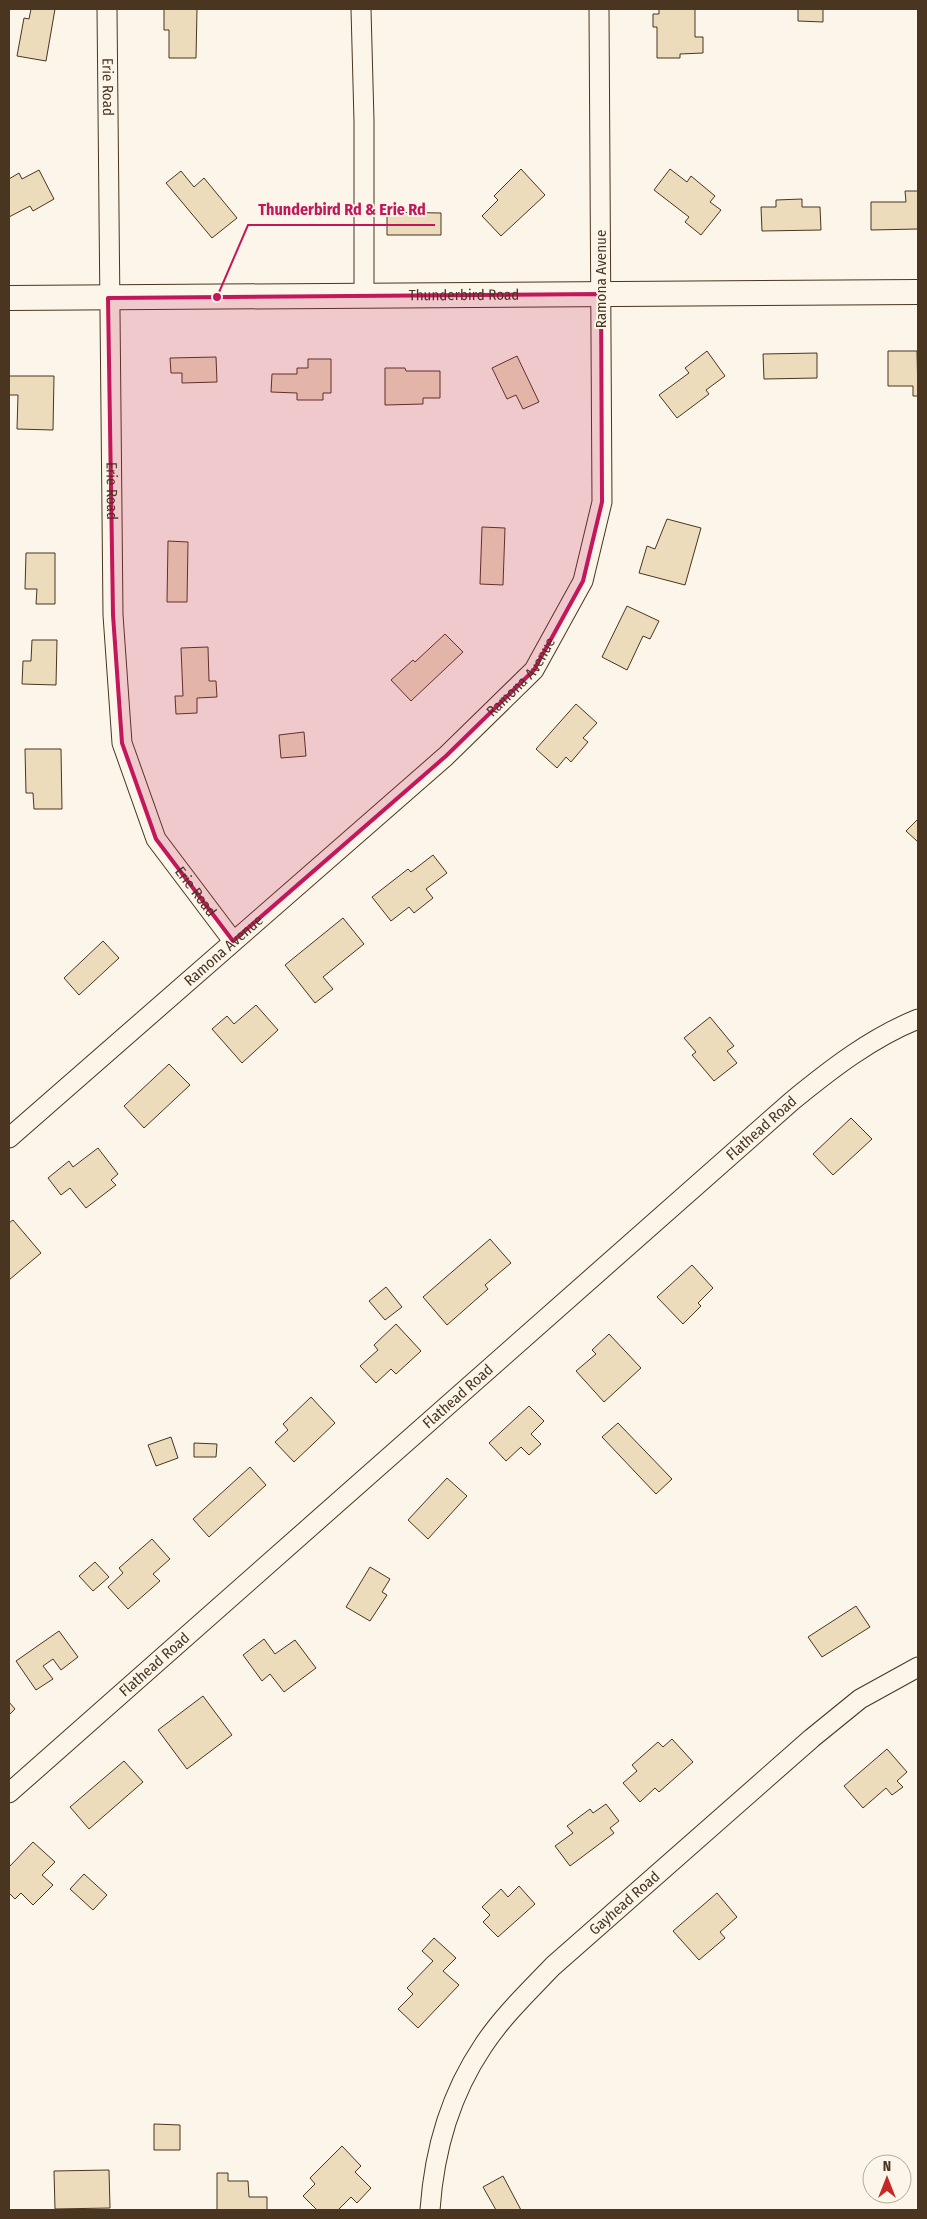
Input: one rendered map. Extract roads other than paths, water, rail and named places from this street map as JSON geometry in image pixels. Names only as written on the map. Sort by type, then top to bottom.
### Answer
[{"type":"main road","name":"Thunderbird Road","points":[[9,298],[918,292]]},
{"type":"street","name":"Erie Road","points":[[107,9],[108,298],[113,615],[122,743],[156,839],[233,941]]},
{"type":"street","points":[[361,9],[364,121],[364,296]]},
{"type":"street","name":"Ramona Avenue","points":[[9,1138],[446,756],[534,670],[583,581],[602,502],[599,9]]},
{"type":"street","name":"Flathead Road","points":[[9,1793],[792,1101],[832,1068],[874,1040],[918,1019]]},
{"type":"street","name":"Gayhead Road","points":[[430,2210],[432,2185],[444,2130],[460,2086],[484,2045],[515,2006],[553,1966],[812,1738],[860,1699],[918,1667]]},
{"type":"place","name":"Thunderbird Rd & Erie Rd","points":[[217,297]]}]
